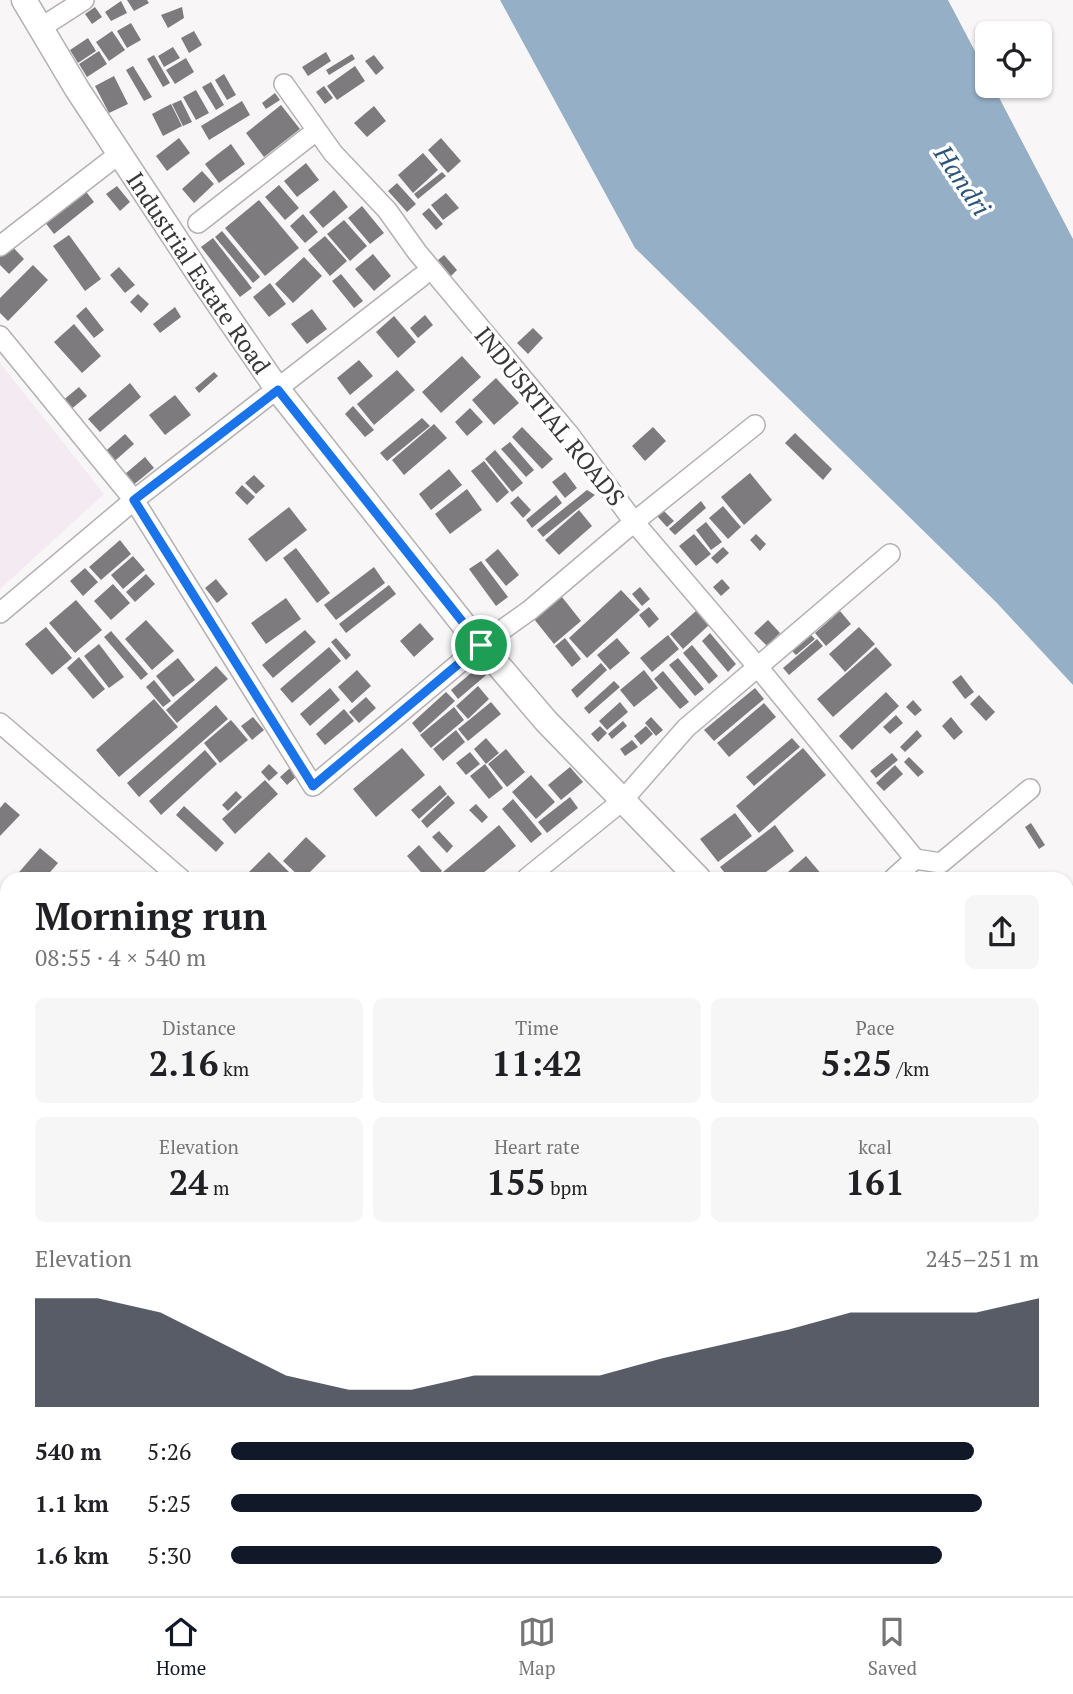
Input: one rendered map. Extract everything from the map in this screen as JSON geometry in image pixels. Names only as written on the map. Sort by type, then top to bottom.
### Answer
[{"type":"main road","name":"Industrial Estate Road","points":[[24,0],[119,154],[278,390],[481,645],[546,721],[692,872]]},
{"type":"street","points":[[42,27],[84,0]]},
{"type":"street","name":"INDUSRTIAL ROADS","points":[[134,500],[313,786],[481,645],[530,610],[634,522],[569,434],[417,252],[387,210],[316,131],[284,84]]},
{"type":"street","points":[[198,223],[316,131]]},
{"type":"street","points":[[0,246],[119,154]]},
{"type":"street","points":[[0,612],[134,500],[421,277]]},
{"type":"street","points":[[0,336],[134,500]]},
{"type":"street","points":[[755,425],[634,522],[757,666],[915,859],[941,863],[1030,789]]},
{"type":"street","points":[[534,872],[622,800],[686,728],[890,554]]},
{"type":"street","points":[[0,723],[173,872]]},
{"type":"street","points":[[901,872],[915,859]]},
{"type":"shaded area","points":[[0,363],[104,494],[0,589]]},
{"type":"water","name":"Handri","points":[[500,0],[948,0],[975,51],[975,98],[999,98],[1073,239],[1073,685],[996,602],[635,248]]},
{"type":"building","points":[[127,0],[147,0],[149,3],[134,11]]},
{"type":"building","points":[[121,1],[127,13],[111,21],[105,12]]},
{"type":"building","points":[[95,7],[102,17],[92,24],[85,14]]},
{"type":"building","points":[[182,7],[184,18],[168,28],[161,15]]},
{"type":"building","points":[[131,23],[141,40],[127,48],[117,31]]},
{"type":"building","points":[[112,31],[125,50],[109,61],[96,42]]},
{"type":"building","points":[[194,31],[202,45],[189,53],[181,38]]},
{"type":"building","points":[[88,38],[96,51],[78,63],[70,50]]},
{"type":"building","points":[[173,47],[180,58],[164,67],[158,56]]},
{"type":"building","points":[[99,51],[107,64],[87,77],[79,64]]},
{"type":"building","points":[[326,52],[331,61],[308,76],[302,67]]},
{"type":"building","points":[[352,54],[355,59],[329,75],[326,70]]},
{"type":"building","points":[[154,55],[170,83],[163,87],[147,59]]},
{"type":"building","points":[[374,55],[384,68],[376,75],[365,61]]},
{"type":"building","points":[[186,58],[194,72],[175,84],[166,70]]},
{"type":"building","points":[[133,66],[152,97],[144,101],[126,70]]},
{"type":"building","points":[[355,66],[365,81],[337,100],[327,86]]},
{"type":"building","points":[[224,74],[236,95],[227,100],[215,80]]},
{"type":"building","points":[[114,76],[128,104],[109,113],[95,86]]},
{"type":"building","points":[[211,82],[224,105],[216,110],[202,87]]},
{"type":"building","points":[[324,86],[333,98],[325,104],[316,92]]},
{"type":"building","points":[[196,90],[209,113],[196,120],[183,97]]},
{"type":"building","points":[[275,93],[280,100],[266,109],[262,103]]},
{"type":"building","points":[[181,100],[192,122],[183,126],[172,104]]},
{"type":"building","points":[[242,101],[250,115],[209,140],[201,126]]},
{"type":"building","points":[[171,104],[182,126],[163,136],[152,114]]},
{"type":"building","points":[[281,105],[300,129],[264,157],[246,133]]},
{"type":"building","points":[[374,106],[386,121],[367,137],[354,123]]},
{"type":"building","points":[[179,138],[190,153],[167,171],[156,156]]},
{"type":"building","points":[[441,138],[461,161],[448,173],[428,150]]},
{"type":"building","points":[[231,144],[245,164],[219,183],[205,164]]},
{"type":"building","points":[[423,153],[438,170],[413,193],[398,175]]},
{"type":"building","points":[[306,163],[319,180],[297,197],[284,181]]},
{"type":"building","points":[[202,171],[214,184],[194,203],[182,189]]},
{"type":"building","points":[[442,172],[446,176],[418,199],[414,194]]},
{"type":"building","points":[[397,183],[416,204],[407,212],[388,191]]},
{"type":"building","points":[[279,185],[299,208],[285,220],[265,197]]},
{"type":"building","points":[[117,186],[130,202],[120,211],[106,194]]},
{"type":"building","points":[[84,189],[94,202],[54,234],[44,221]]},
{"type":"building","points":[[334,190],[348,207],[323,228],[309,212]]},
{"type":"building","points":[[446,193],[459,208],[443,220],[431,205]]},
{"type":"building","points":[[259,200],[299,248],[265,276],[225,228]]},
{"type":"building","points":[[362,206],[384,233],[370,244],[348,218]]},
{"type":"building","points":[[429,208],[443,224],[436,230],[422,214]]},
{"type":"building","points":[[303,214],[318,232],[305,243],[290,226]]},
{"type":"building","points":[[344,220],[367,246],[350,261],[327,234]]},
{"type":"building","points":[[222,231],[260,277],[253,283],[215,237]]},
{"type":"building","points":[[69,235],[101,279],[85,291],[53,246]]},
{"type":"building","points":[[325,236],[347,261],[330,276],[308,250]]},
{"type":"building","points":[[213,238],[252,288],[240,297],[201,247]]},
{"type":"building","points":[[10,244],[24,259],[9,274],[0,265],[0,254]]},
{"type":"building","points":[[373,254],[391,276],[374,291],[355,269]]},
{"type":"building","points":[[444,255],[457,270],[451,276],[438,260]]},
{"type":"building","points":[[304,257],[322,276],[293,303],[275,284]]},
{"type":"building","points":[[33,265],[48,280],[8,321],[0,313],[0,298]]},
{"type":"building","points":[[119,267],[135,285],[125,293],[110,275]]},
{"type":"building","points":[[341,274],[363,301],[354,308],[332,281]]},
{"type":"building","points":[[270,283],[286,304],[269,317],[253,297]]},
{"type":"building","points":[[138,294],[149,304],[141,313],[130,302]]},
{"type":"building","points":[[86,307],[104,330],[94,338],[76,316]]},
{"type":"building","points":[[175,307],[181,317],[160,333],[153,324]]},
{"type":"building","points":[[312,309],[327,329],[307,344],[291,324]]},
{"type":"building","points":[[425,315],[433,325],[418,338],[410,328]]},
{"type":"building","points":[[394,316],[416,342],[398,358],[376,332]]},
{"type":"building","points":[[74,324],[101,356],[82,373],[54,342]]},
{"type":"building","points":[[533,328],[543,338],[528,354],[517,343]]},
{"type":"building","points":[[462,356],[481,377],[441,413],[422,392]]},
{"type":"building","points":[[359,360],[373,376],[350,395],[337,378]]},
{"type":"building","points":[[397,370],[415,390],[374,425],[357,404]]},
{"type":"building","points":[[214,372],[218,376],[199,393],[195,388]]},
{"type":"building","points":[[496,378],[519,403],[494,425],[472,400]]},
{"type":"building","points":[[130,383],[141,397],[100,432],[88,419]]},
{"type":"building","points":[[79,387],[87,396],[69,411],[61,402]]},
{"type":"building","points":[[175,395],[191,415],[165,435],[149,415]]},
{"type":"building","points":[[353,406],[374,430],[365,437],[345,414]]},
{"type":"building","points":[[470,408],[483,422],[467,436],[455,422]]},
{"type":"building","points":[[422,418],[430,426],[387,461],[380,453]]},
{"type":"building","points":[[434,424],[447,438],[404,475],[392,460]]},
{"type":"building","points":[[522,427],[553,459],[542,469],[512,437]]},
{"type":"building","points":[[653,427],[666,441],[645,461],[632,446]]},
{"type":"building","points":[[795,433],[832,469],[823,480],[785,443]]},
{"type":"building","points":[[125,434],[134,444],[109,466],[100,456]]},
{"type":"building","points":[[510,442],[534,470],[526,477],[501,449]]},
{"type":"building","points":[[495,450],[523,483],[512,492],[485,459]]},
{"type":"building","points":[[145,457],[154,468],[126,491],[118,480]]},
{"type":"building","points":[[484,461],[509,492],[497,503],[471,471]]},
{"type":"building","points":[[449,469],[462,485],[431,510],[419,494]]},
{"type":"building","points":[[565,472],[577,488],[565,498],[552,482]]},
{"type":"building","points":[[750,473],[772,500],[744,525],[721,497]]},
{"type":"building","points":[[254,475],[265,486],[256,494],[245,483]]},
{"type":"building","points":[[242,485],[255,497],[247,505],[235,493]]},
{"type":"building","points":[[467,489],[482,510],[450,534],[435,514]]},
{"type":"building","points":[[587,490],[595,495],[543,537],[537,530]]},
{"type":"building","points":[[556,495],[562,503],[532,528],[526,520]]},
{"type":"building","points":[[518,496],[531,510],[523,518],[510,503]]},
{"type":"building","points":[[701,501],[706,508],[675,535],[669,529]]},
{"type":"building","points":[[723,506],[741,527],[728,539],[709,518]]},
{"type":"building","points":[[289,507],[307,530],[266,562],[248,539]]},
{"type":"building","points":[[579,510],[592,526],[559,555],[545,540]]},
{"type":"building","points":[[663,510],[674,521],[667,527],[657,516]]},
{"type":"building","points":[[706,522],[722,542],[711,550],[696,530]]},
{"type":"building","points":[[694,534],[711,554],[696,566],[679,546]]},
{"type":"building","points":[[756,534],[766,544],[760,551],[750,540]]},
{"type":"building","points":[[120,540],[131,554],[101,580],[89,567]]},
{"type":"building","points":[[723,547],[729,553],[717,564],[711,558]]},
{"type":"building","points":[[296,548],[330,593],[317,603],[283,558]]},
{"type":"building","points":[[498,549],[519,575],[506,586],[485,560]]},
{"type":"building","points":[[133,556],[145,570],[123,589],[111,575]]},
{"type":"building","points":[[481,561],[508,597],[496,606],[469,569]]},
{"type":"building","points":[[374,567],[385,583],[336,620],[324,605]]},
{"type":"building","points":[[85,568],[98,582],[83,596],[70,581]]},
{"type":"building","points":[[146,574],[155,584],[135,602],[126,592]]},
{"type":"building","points":[[216,579],[228,594],[217,603],[205,588]]},
{"type":"building","points":[[722,579],[730,588],[721,596],[713,587]]},
{"type":"building","points":[[113,584],[130,603],[111,620],[94,601]]},
{"type":"building","points":[[389,585],[396,594],[346,633],[339,624]]},
{"type":"building","points":[[640,587],[650,599],[642,606],[632,594]]},
{"type":"building","points":[[621,590],[640,610],[587,658],[569,638]]},
{"type":"building","points":[[562,597],[581,621],[554,644],[534,619]]},
{"type":"building","points":[[286,598],[301,619],[266,644],[251,623]]},
{"type":"building","points":[[76,600],[102,630],[75,653],[49,623]]},
{"type":"building","points":[[649,607],[659,619],[649,628],[639,615]]},
{"type":"building","points":[[696,611],[709,625],[683,649],[670,634]]},
{"type":"building","points":[[840,611],[851,624],[826,646],[815,633]]},
{"type":"building","points":[[146,620],[174,651],[152,670],[125,639]]},
{"type":"building","points":[[768,620],[780,633],[767,646],[754,633]]},
{"type":"building","points":[[420,623],[434,639],[414,657],[400,641]]},
{"type":"building","points":[[46,627],[72,658],[52,675],[25,644]]},
{"type":"building","points":[[859,627],[875,644],[845,672],[829,654]]},
{"type":"building","points":[[305,630],[316,642],[273,678],[262,665]]},
{"type":"building","points":[[111,631],[148,674],[141,680],[104,637]]},
{"type":"building","points":[[710,633],[736,664],[728,672],[702,641]]},
{"type":"building","points":[[668,635],[679,649],[652,672],[640,658]]},
{"type":"building","points":[[811,635],[815,639],[796,655],[792,651]]},
{"type":"building","points":[[336,638],[351,655],[346,660],[331,642]]},
{"type":"building","points":[[565,638],[581,659],[572,667],[555,646]]},
{"type":"building","points":[[617,638],[630,653],[610,670],[597,655]]},
{"type":"building","points":[[817,639],[823,646],[789,675],[783,668]]},
{"type":"building","points":[[99,644],[124,677],[109,688],[84,656]]},
{"type":"building","points":[[692,645],[718,676],[709,684],[683,653]]},
{"type":"building","points":[[329,647],[341,661],[292,703],[280,689]]},
{"type":"building","points":[[876,647],[892,665],[833,717],[817,699]]},
{"type":"building","points":[[79,657],[105,689],[93,699],[67,668]]},
{"type":"building","points":[[178,658],[195,680],[173,697],[156,676]]},
{"type":"building","points":[[678,658],[704,689],[695,696],[669,665]]},
{"type":"building","points":[[483,663],[491,671],[458,699],[451,690]]},
{"type":"building","points":[[601,663],[607,670],[577,698],[571,690]]},
{"type":"building","points":[[216,666],[228,679],[177,723],[166,710]]},
{"type":"building","points":[[357,670],[371,686],[352,703],[338,687]]},
{"type":"building","points":[[644,670],[658,688],[634,707],[620,690]]},
{"type":"building","points":[[663,671],[689,702],[680,709],[654,679]]},
{"type":"building","points":[[961,675],[974,692],[965,699],[952,682]]},
{"type":"building","points":[[154,680],[171,701],[163,707],[146,687]]},
{"type":"building","points":[[614,681],[620,687],[589,714],[584,708]]},
{"type":"building","points":[[478,686],[489,699],[468,719],[456,706]]},
{"type":"building","points":[[330,688],[340,700],[310,726],[300,714]]},
{"type":"building","points":[[755,688],[764,699],[714,741],[704,730]]},
{"type":"building","points":[[446,692],[455,701],[420,733],[412,723]]},
{"type":"building","points":[[886,692],[899,706],[852,750],[839,736]]},
{"type":"building","points":[[979,695],[995,712],[986,721],[970,704]]},
{"type":"building","points":[[366,697],[376,708],[359,723],[349,712]]},
{"type":"building","points":[[154,699],[178,727],[119,777],[96,750]]},
{"type":"building","points":[[913,700],[922,710],[915,716],[906,707]]},
{"type":"building","points":[[491,702],[501,714],[468,741],[458,729]]},
{"type":"building","points":[[620,702],[628,712],[607,730],[599,721]]},
{"type":"building","points":[[764,703],[776,717],[729,757],[717,743]]},
{"type":"building","points":[[216,705],[228,719],[139,797],[127,783]]},
{"type":"building","points":[[454,707],[464,720],[431,748],[420,735]]},
{"type":"building","points":[[344,709],[354,721],[325,745],[316,734]]},
{"type":"building","points":[[896,715],[903,723],[890,734],[883,727]]},
{"type":"building","points":[[253,717],[264,730],[252,740],[241,726]]},
{"type":"building","points":[[651,717],[663,730],[656,736],[645,723]]},
{"type":"building","points":[[951,717],[963,732],[954,740],[942,726]]},
{"type":"building","points":[[231,720],[248,740],[220,763],[204,743]]},
{"type":"building","points":[[623,721],[627,726],[612,739],[608,734]]},
{"type":"building","points":[[600,726],[607,733],[598,742],[591,734]]},
{"type":"building","points":[[646,726],[653,734],[641,745],[634,736]]},
{"type":"building","points":[[456,730],[465,742],[443,761],[433,749]]},
{"type":"building","points":[[917,730],[922,736],[905,752],[900,747]]},
{"type":"building","points":[[486,738],[499,753],[486,764],[474,749]]},
{"type":"building","points":[[792,738],[800,747],[754,786],[746,777]]},
{"type":"building","points":[[632,740],[638,747],[625,756],[620,749]]},
{"type":"building","points":[[402,748],[425,775],[376,817],[353,789]]},
{"type":"building","points":[[803,748],[826,775],[759,833],[736,806]]},
{"type":"building","points":[[506,749],[525,772],[507,787],[488,764]]},
{"type":"building","points":[[205,750],[217,764],[161,815],[149,801]]},
{"type":"building","points":[[470,752],[480,764],[466,775],[456,763]]},
{"type":"building","points":[[892,753],[898,760],[876,778],[870,771]]},
{"type":"building","points":[[909,757],[924,772],[918,777],[904,762]]},
{"type":"building","points":[[269,764],[278,773],[269,781],[261,772]]},
{"type":"building","points":[[485,764],[503,788],[489,799],[470,776]]},
{"type":"building","points":[[895,765],[903,774],[884,791],[876,783]]},
{"type":"building","points":[[291,767],[298,775],[287,785],[280,777]]},
{"type":"building","points":[[570,767],[583,782],[561,800],[548,785]]},
{"type":"building","points":[[531,775],[555,802],[536,819],[512,792]]},
{"type":"building","points":[[265,780],[278,794],[235,834],[222,819]]},
{"type":"building","points":[[440,785],[447,794],[419,819],[411,810]]},
{"type":"building","points":[[236,791],[242,797],[228,811],[222,805]]},
{"type":"building","points":[[448,795],[455,803],[427,828],[421,821]]},
{"type":"building","points":[[570,797],[578,808],[547,833],[538,822]]},
{"type":"building","points":[[513,799],[542,834],[531,843],[502,809]]},
{"type":"building","points":[[5,802],[20,815],[0,836],[0,808]]},
{"type":"building","points":[[476,804],[488,817],[482,823],[469,810]]},
{"type":"building","points":[[184,806],[224,843],[216,852],[176,815]]},
{"type":"building","points":[[735,813],[752,836],[718,862],[700,839]]},
{"type":"building","points":[[1031,823],[1045,845],[1039,849],[1025,827]]},
{"type":"building","points":[[499,825],[516,846],[484,872],[443,872]]},
{"type":"building","points":[[775,825],[794,851],[766,872],[724,872],[720,867]]},
{"type":"building","points":[[439,831],[453,846],[447,853],[432,837]]},
{"type":"building","points":[[306,837],[326,856],[310,872],[295,872],[283,861]]},
{"type":"building","points":[[419,845],[442,871],[421,872],[407,856]]},
{"type":"building","points":[[40,848],[58,863],[50,872],[19,872]]},
{"type":"building","points":[[269,852],[289,872],[249,872]]},
{"type":"building","points":[[806,856],[820,872],[788,872]]},
{"type":"route","points":[[278,390],[481,645],[313,786],[134,500],[278,390]]}]
